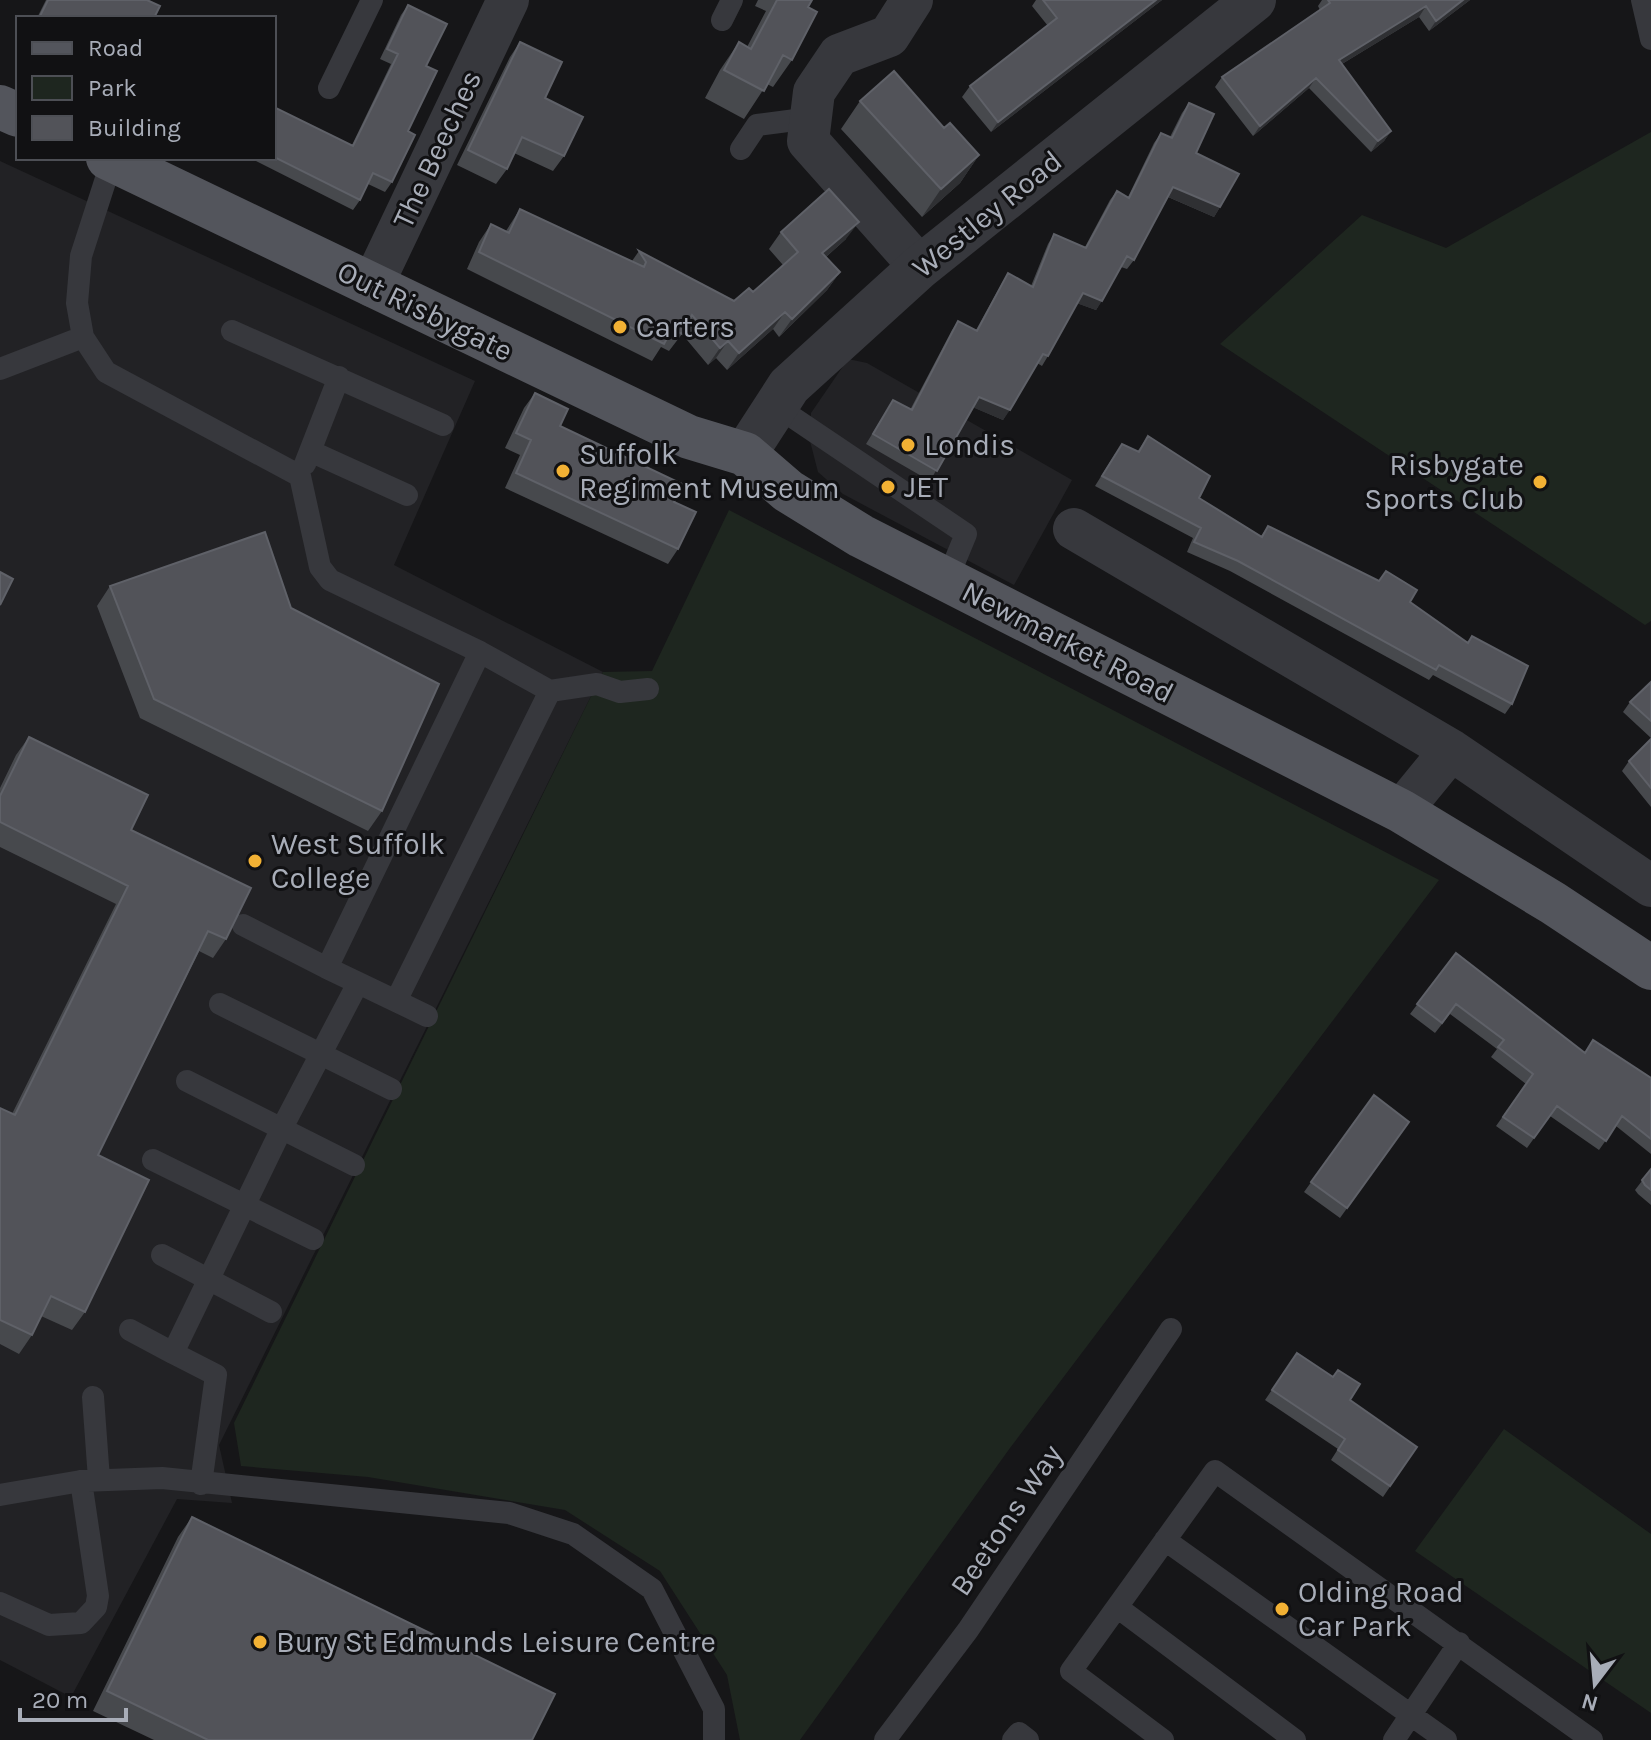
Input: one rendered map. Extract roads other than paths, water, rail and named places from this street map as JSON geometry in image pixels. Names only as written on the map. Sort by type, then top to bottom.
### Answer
[{"type":"main road","name":"Out Risbygate","points":[[112,160],[689,437],[745,454]]},
{"type":"main road","name":"Newmarket Road","points":[[745,454],[788,491],[861,536],[1401,811],[1553,903],[1651,968]]},
{"type":"street","points":[[912,0],[889,36],[839,55],[814,92],[808,141],[920,267]]},
{"type":"street","name":"Westley Road","points":[[745,454],[789,386],[920,267],[1254,0]]},
{"type":"street","name":"The Beeches","points":[[372,286],[495,4]]},
{"type":"street","points":[[1074,529],[1451,750],[1651,886]]},
{"type":"street","points":[[1401,811],[1451,750]]},
{"type":"lane","points":[[329,88],[372,0]]},
{"type":"lane","points":[[1642,0],[1651,39]]},
{"type":"lane","points":[[741,149],[757,125],[811,118]]},
{"type":"lane","points":[[110,160],[81,256],[77,303],[83,337],[106,372],[300,476]]},
{"type":"lane","points":[[232,331],[443,425]]},
{"type":"lane","points":[[0,369],[83,337]]},
{"type":"lane","points":[[339,377],[300,476],[320,567],[330,580],[480,652],[550,691],[597,684],[620,692],[648,689]]},
{"type":"lane","points":[[776,406],[966,534],[947,580]]},
{"type":"lane","points":[[310,451],[407,495]]},
{"type":"lane","points":[[327,968],[480,652]]},
{"type":"lane","points":[[396,1001],[550,691]]},
{"type":"lane","points":[[243,925],[427,1016]]},
{"type":"lane","points":[[173,1353],[282,1128],[358,983]]},
{"type":"lane","points":[[220,1004],[391,1089]]},
{"type":"lane","points":[[187,1081],[354,1165]]},
{"type":"lane","points":[[153,1160],[313,1239]]},
{"type":"lane","points":[[162,1255],[271,1312]]},
{"type":"lane","name":"Beetons Way","points":[[885,1740],[968,1630],[1171,1329]]},
{"type":"lane","points":[[130,1330],[216,1375],[201,1484]]},
{"type":"lane","points":[[0,1603],[49,1625],[68,1626],[89,1616],[98,1596],[90,1480],[93,1397]]},
{"type":"lane","points":[[1163,1740],[1071,1671],[1215,1471],[1592,1740]]},
{"type":"lane","points":[[0,1495],[90,1480],[162,1478],[509,1513],[573,1534],[652,1589],[714,1709],[714,1740]]},
{"type":"lane","points":[[1165,1540],[1446,1740]]},
{"type":"lane","points":[[1117,1607],[1295,1740]]},
{"type":"lane","points":[[1394,1740],[1459,1643]]},
{"type":"lane","points":[[1013,1740],[1019,1733],[1028,1740]]},
{"type":"place","name":"Carters","points":[[620,327]]},
{"type":"place","name":"Londis","points":[[908,445]]},
{"type":"place","name":"Suffolk Regiment Museum","points":[[563,471]]},
{"type":"place","name":"Risbygate Sports Club","points":[[1540,482]]},
{"type":"place","name":"JET","points":[[888,487]]},
{"type":"place","name":"West Suffolk College","points":[[255,861]]},
{"type":"place","name":"Olding Road Car Park","points":[[1282,1609]]},
{"type":"place","name":"Bury St Edmunds Leisure Centre","points":[[260,1642]]}]
